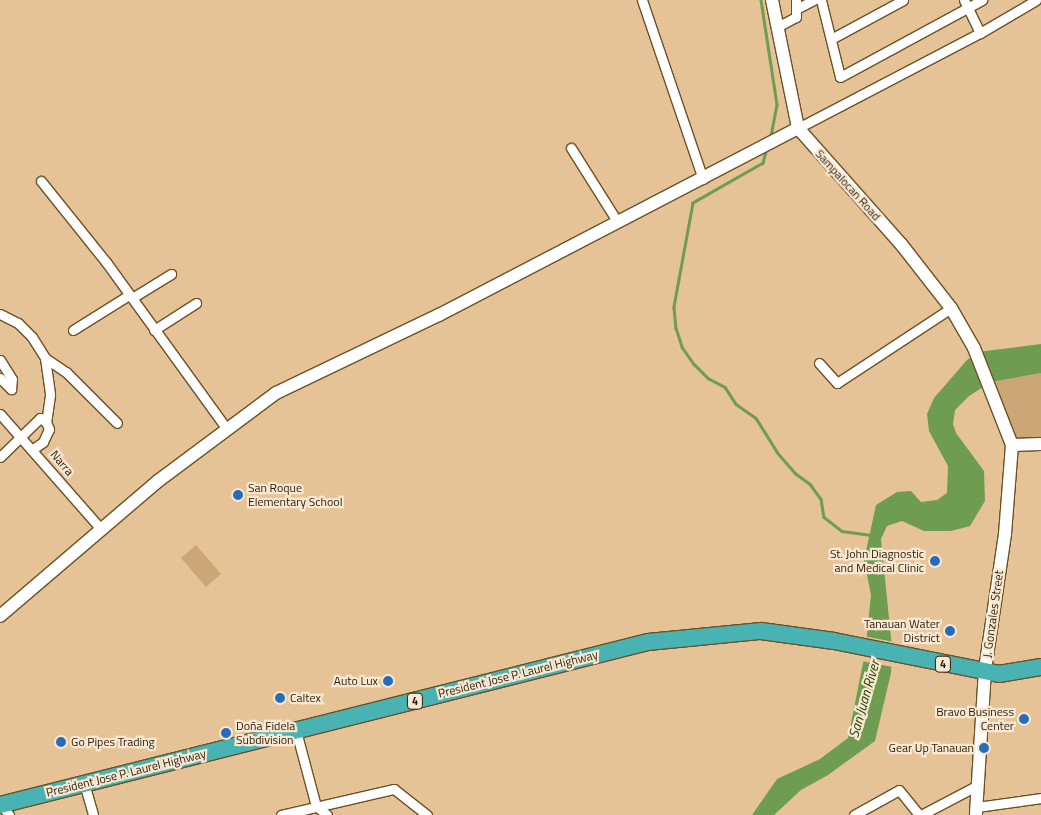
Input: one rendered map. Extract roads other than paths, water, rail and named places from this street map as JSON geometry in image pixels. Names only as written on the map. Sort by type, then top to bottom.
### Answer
[{"type":"highway","name":"President Jose P. Laurel Highway","points":[[3,808],[84,783],[648,642],[761,631],[834,641],[999,674],[1041,667]]},
{"type":"highway","name":"President Jose P. Laurel Highway","points":[[985,670],[997,664],[1041,658]]},
{"type":"street","points":[[642,0],[703,179]]},
{"type":"street","name":"Sampalocan Road","points":[[772,0],[798,128],[901,244],[951,308],[974,348],[998,416],[1012,445]]},
{"type":"street","points":[[777,27],[796,17],[797,4],[814,0]]},
{"type":"street","points":[[821,0],[840,77],[966,4],[982,0]]},
{"type":"street","points":[[831,39],[903,0]]},
{"type":"street","points":[[0,616],[226,428],[276,393],[439,316],[617,221],[703,179],[980,33],[1036,0]]},
{"type":"street","points":[[966,4],[980,33]]},
{"type":"street","points":[[571,148],[617,221]]},
{"type":"street","points":[[41,181],[130,296],[226,428]]},
{"type":"street","points":[[73,330],[171,274]]},
{"type":"street","points":[[154,330],[196,303]]},
{"type":"street","points":[[819,363],[837,383],[951,308]]},
{"type":"street","points":[[0,314],[25,330],[45,358],[66,372],[117,423]]},
{"type":"street","points":[[33,449],[47,434],[43,420],[50,395],[45,358]]},
{"type":"street","points":[[0,360],[12,379],[11,389],[0,378]]},
{"type":"street","name":"Narra","points":[[0,414],[23,437],[102,530]]},
{"type":"street","points":[[0,457],[23,437],[28,426],[43,420]]},
{"type":"street","points":[[1012,445],[1041,444]]},
{"type":"street","name":"J. Gonzales Street","points":[[976,811],[985,670],[1005,534],[1012,445]]},
{"type":"street","points":[[296,731],[316,806],[327,815]]},
{"type":"street","points":[[84,783],[93,815]]},
{"type":"street","points":[[854,815],[899,790],[920,815],[978,785]]},
{"type":"street","points":[[282,815],[394,789],[427,815]]},
{"type":"street","points":[[976,811],[1041,798]]},
{"type":"water","name":"San Juan River","points":[[1041,344],[1041,373],[991,382],[969,396],[955,410],[953,424],[956,433],[984,471],[985,501],[970,526],[951,531],[924,531],[902,521],[887,526],[881,539],[892,648],[891,673],[875,741],[828,775],[801,790],[774,815],[752,815],[777,779],[820,759],[848,738],[865,653],[871,595],[864,560],[876,505],[897,492],[911,491],[921,502],[937,500],[947,493],[948,466],[929,431],[927,414],[934,398],[967,360],[978,352]]},
{"type":"waterway","points":[[761,0],[777,105],[771,136]]},
{"type":"waterway","points":[[767,148],[763,163],[693,203],[674,307],[676,328],[682,347],[694,364],[708,378],[725,387],[736,404],[756,418],[777,452],[795,473],[810,484],[821,499],[824,517],[842,531],[871,535]]},
{"type":"place","name":"San Roque Elementary School","points":[[238,495]]},
{"type":"place","name":"St. John Diagnostic and Medical Clinic","points":[[935,561]]},
{"type":"place","name":"Tanauan Water District","points":[[950,631]]},
{"type":"place","name":"Auto Lux","points":[[388,681]]},
{"type":"place","name":"Caltex","points":[[280,698]]},
{"type":"place","name":"Bravo Business Center","points":[[1024,719]]},
{"type":"place","name":"Doña Fidela Subdivision","points":[[226,733]]},
{"type":"place","name":"Go Pipes Trading","points":[[61,742]]},
{"type":"place","name":"Gear Up Tanauan","points":[[984,748]]}]
